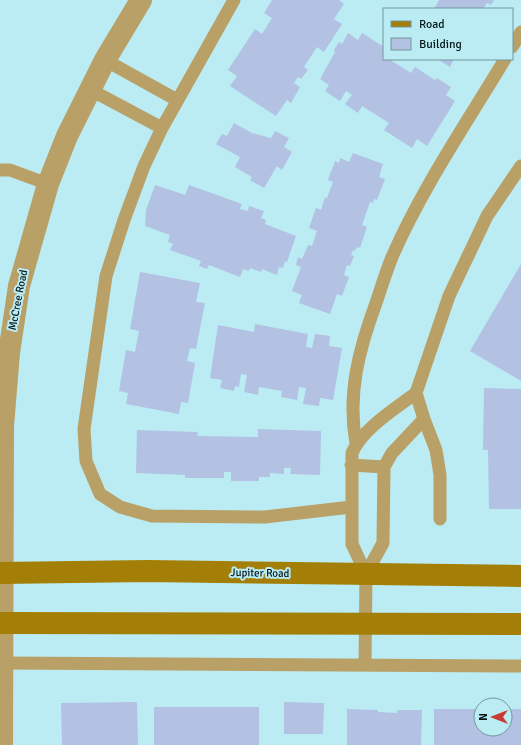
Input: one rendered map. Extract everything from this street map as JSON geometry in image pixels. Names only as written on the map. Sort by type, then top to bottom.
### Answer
[{"type":"main road","name":"Jupiter Road","points":[[1,573],[148,571],[521,576]]},
{"type":"main road","points":[[1,623],[521,624]]},
{"type":"street","name":"McCree Road","points":[[2,745],[1,716],[3,663],[1,573],[3,426],[9,352],[19,286],[48,184],[67,136],[104,60],[141,0]]},
{"type":"lane","points":[[234,0],[177,100],[144,166],[124,220],[106,276],[84,429],[86,462],[100,494],[120,507],[152,516],[265,517],[351,507]]},
{"type":"lane","points":[[513,45],[521,32]]},
{"type":"lane","points":[[104,60],[177,100]]},
{"type":"lane","points":[[356,443],[352,423],[355,372],[366,330],[392,257],[429,184],[504,60]]},
{"type":"lane","points":[[89,89],[162,128]]},
{"type":"lane","points":[[365,665],[366,574],[352,544],[352,453],[356,443],[386,416],[416,393],[449,296],[487,216],[521,166]]},
{"type":"lane","points":[[0,170],[10,170],[48,184]]},
{"type":"lane","points":[[416,393],[436,450],[440,475],[440,519]]},
{"type":"lane","points":[[366,574],[383,543],[384,467],[392,453],[424,419]]},
{"type":"lane","points":[[351,465],[384,467]]},
{"type":"lane","points":[[3,663],[521,666]]},
{"type":"building","points":[[272,0],[339,0],[344,4],[334,19],[342,24],[324,52],[317,47],[304,67],[308,70],[301,79],[298,77],[294,83],[300,87],[291,103],[287,100],[276,116],[230,86],[237,76],[228,70],[255,29],[262,34],[272,18],[264,13]]},
{"type":"building","points":[[439,0],[494,0],[491,5],[487,3],[484,8],[435,8]]},
{"type":"building","points":[[348,33],[358,40],[362,33],[383,46],[383,60],[392,60],[411,73],[415,67],[435,80],[437,78],[451,87],[446,95],[455,101],[427,146],[417,139],[412,148],[384,130],[389,123],[362,106],[358,113],[345,104],[352,95],[346,91],[340,101],[325,91],[329,85],[320,79],[339,42],[342,44]]},
{"type":"building","points":[[439,60],[454,60],[450,67]]},
{"type":"building","points":[[234,123],[252,133],[271,138],[275,131],[289,138],[284,147],[292,152],[282,170],[277,166],[264,188],[250,180],[252,177],[235,167],[240,157],[216,144],[222,134],[227,136]]},
{"type":"building","points":[[353,153],[383,164],[379,177],[385,179],[377,200],[374,199],[373,203],[370,202],[362,225],[367,227],[360,248],[357,247],[355,251],[353,250],[351,255],[354,256],[350,266],[347,265],[344,275],[349,277],[342,296],[337,294],[330,314],[299,303],[302,295],[292,291],[301,267],[296,265],[298,257],[302,259],[308,245],[312,246],[317,231],[309,228],[316,208],[321,210],[325,197],[327,198],[333,182],[328,180],[335,161],[339,163],[340,158],[349,162]]},
{"type":"building","points":[[155,185],[185,195],[189,185],[242,204],[240,209],[248,211],[249,206],[264,211],[261,218],[266,220],[265,224],[296,236],[287,262],[285,261],[283,268],[279,267],[277,275],[262,269],[261,272],[250,268],[249,271],[243,269],[240,277],[209,265],[207,269],[199,266],[201,261],[170,250],[173,244],[168,242],[170,235],[145,226],[146,210]]},
{"type":"building","points":[[521,264],[521,381],[470,351]]},
{"type":"building","points":[[140,272],[200,283],[196,302],[205,303],[196,349],[190,348],[187,361],[195,363],[188,403],[181,402],[179,414],[126,404],[128,393],[119,391],[126,350],[135,352],[139,331],[130,329]]},
{"type":"building","points":[[255,324],[308,334],[306,347],[312,348],[315,334],[330,336],[329,346],[342,348],[333,400],[320,398],[319,406],[303,404],[306,388],[299,387],[297,400],[281,397],[282,391],[259,387],[258,395],[244,392],[247,375],[241,374],[239,387],[235,386],[234,391],[220,388],[222,380],[210,378],[218,325],[254,332]]},
{"type":"building","points":[[484,388],[521,389],[521,509],[489,509],[488,450],[483,450]]},
{"type":"building","points":[[258,429],[321,431],[320,475],[290,474],[291,468],[284,468],[284,474],[270,473],[270,477],[259,477],[259,481],[231,481],[231,472],[224,472],[224,478],[185,478],[185,475],[136,473],[137,430],[198,432],[197,436],[258,437]]},
{"type":"building","points":[[137,702],[138,745],[62,745],[61,703]]},
{"type":"building","points":[[284,702],[324,703],[323,734],[284,734]]},
{"type":"building","points":[[154,707],[259,707],[259,745],[154,745]]},
{"type":"building","points":[[347,709],[378,710],[378,712],[397,713],[397,710],[422,710],[421,745],[347,745]]},
{"type":"building","points":[[434,709],[473,709],[473,737],[513,737],[513,709],[521,709],[521,745],[434,745]]}]
